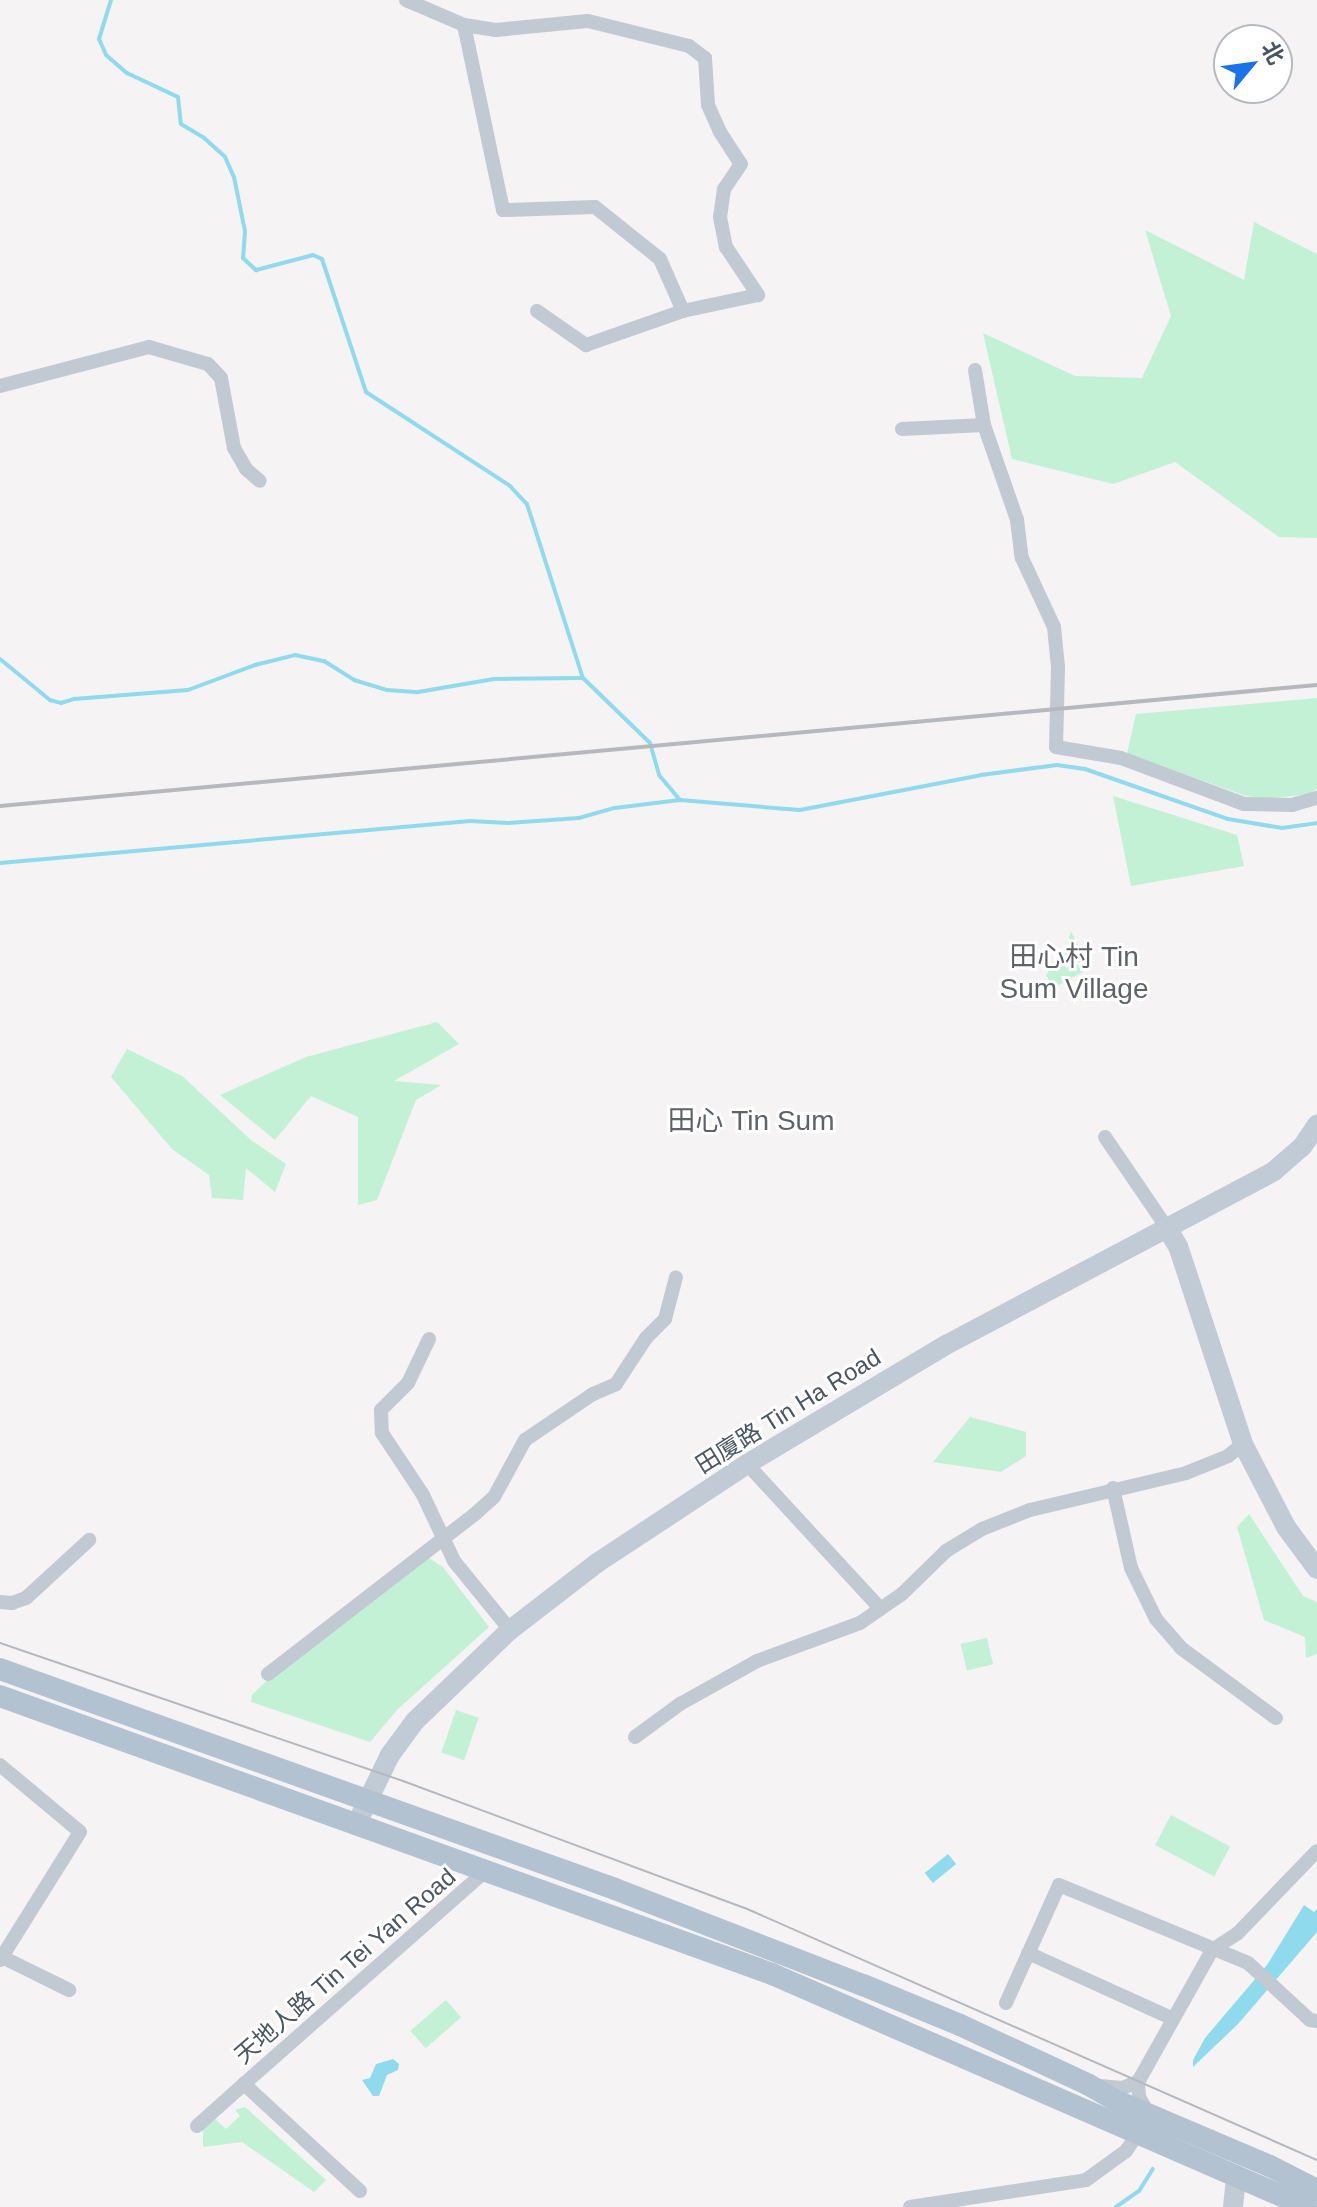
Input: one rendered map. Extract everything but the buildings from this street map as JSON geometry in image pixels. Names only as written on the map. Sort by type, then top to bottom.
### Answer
[{"type":"main road","points":[[0,1669],[759,1944],[960,2025],[1089,2085],[1144,2124],[1236,2177],[1307,2207]]},
{"type":"main road","points":[[0,1696],[772,1974],[1144,2124],[1196,2136],[1270,2166],[1317,2190]]},
{"type":"main road","points":[[1196,2136],[1232,2164],[1236,2177]]},
{"type":"main road","points":[[1236,2177],[1251,2165],[1270,2166]]},
{"type":"street","points":[[406,0],[464,25],[496,30],[588,21],[689,46],[705,58],[708,105],[720,132],[741,164],[724,189],[720,217],[726,247],[758,295],[683,311],[586,345],[537,311]]},
{"type":"street","points":[[464,25],[503,210],[595,207],[660,259],[683,311]]},
{"type":"street","points":[[0,386],[149,347],[198,360],[208,364],[221,378],[234,448],[246,469],[260,481]]},
{"type":"street","points":[[975,370],[984,425],[1017,520],[1022,558],[1030,569],[1054,627],[1058,667],[1056,747],[1121,758],[1244,804],[1292,805],[1317,798]]},
{"type":"street","points":[[902,429],[984,425]]},
{"type":"street","name":"田廈路 Tin Ha Road","points":[[356,1825],[390,1755],[415,1721],[510,1630],[597,1563],[747,1464],[944,1346],[1274,1171],[1302,1147],[1317,1125]]},
{"type":"street","points":[[1105,1137],[1178,1246],[1243,1444],[1286,1527],[1317,1569]]},
{"type":"street","points":[[268,1674],[494,1497],[525,1440],[593,1394],[616,1384],[646,1338],[665,1319],[676,1277]]},
{"type":"street","points":[[429,1339],[408,1383],[381,1410],[382,1433],[423,1495],[454,1561],[510,1630]]},
{"type":"street","points":[[635,1737],[720,1679],[757,1661],[860,1623],[881,1609],[946,1551],[982,1529],[1030,1510],[1186,1473],[1228,1456],[1243,1444]]},
{"type":"street","points":[[747,1464],[881,1609]]},
{"type":"street","points":[[1113,1488],[1131,1568],[1156,1619],[1181,1648],[1276,1718]]},
{"type":"street","points":[[0,1602],[12,1603],[26,1598],[89,1540]]},
{"type":"street","points":[[0,1765],[80,1832],[1,1959],[69,1990]]},
{"type":"street","points":[[910,2207],[1086,2180],[1126,2151],[1144,2124],[1138,2082],[1171,2018],[1212,1950],[1237,1934],[1317,1851]]},
{"type":"street","name":"天地人路 Tin Tei Yan Road","points":[[360,2191],[244,2084],[486,1871]]},
{"type":"street","points":[[1008,1999],[1059,1885],[1248,1963],[1289,2002],[1317,2021]]},
{"type":"street","points":[[1028,1953],[1171,2018]]},
{"type":"street","points":[[1089,2085],[1122,2088],[1138,2082]]},
{"type":"street","points":[[197,2126],[244,2084]]},
{"type":"street","points":[[1233,2207],[1236,2177]]},
{"type":"green space","points":[[1254,222],[1317,254],[1317,538],[1279,537],[1175,462],[1113,484],[1012,459],[983,333],[1075,376],[1142,378],[1171,316],[1145,230],[1244,280]]},
{"type":"green space","points":[[1317,698],[1317,789],[1308,794],[1267,799],[1246,796],[1127,754],[1136,714]]},
{"type":"green space","points":[[1113,796],[1237,835],[1244,866],[1131,886]]},
{"type":"green space","points":[[1071,931],[1090,968],[1053,988],[1046,975],[1066,950]]},
{"type":"green space","points":[[437,1022],[459,1044],[394,1081],[441,1085],[416,1100],[377,1200],[358,1205],[358,1117],[311,1096],[275,1140],[220,1095],[306,1057]]},
{"type":"green space","points":[[127,1049],[182,1076],[251,1140],[286,1164],[275,1192],[246,1168],[243,1200],[212,1198],[209,1175],[172,1149],[111,1077]]},
{"type":"green space","points":[[970,1417],[1026,1432],[1026,1456],[1001,1472],[933,1462]]},
{"type":"green space","points":[[1249,1514],[1303,1596],[1317,1602],[1317,1654],[1306,1658],[1305,1637],[1264,1620],[1237,1527]]},
{"type":"green space","points":[[426,1556],[443,1567],[489,1627],[397,1710],[370,1742],[251,1702],[252,1695],[268,1679]]},
{"type":"green space","points":[[987,1638],[993,1664],[967,1670],[961,1644]]},
{"type":"green space","points":[[456,1710],[479,1718],[464,1760],[441,1753]]},
{"type":"green space","points":[[1171,1815],[1230,1846],[1214,1876],[1155,1845]]},
{"type":"green space","points":[[446,2000],[461,2017],[426,2048],[411,2031]]},
{"type":"green space","points":[[245,2107],[326,2180],[314,2192],[242,2142],[203,2147],[203,2128],[215,2119],[226,2129],[240,2116],[235,2110]]},
{"type":"water","points":[[948,1854],[956,1864],[933,1883],[925,1873]]},
{"type":"water","points":[[1304,1905],[1314,1912],[1317,1909],[1317,1932],[1238,2024],[1193,2067],[1193,2060],[1205,2038],[1267,1965]]},
{"type":"water","points":[[393,2059],[399,2064],[398,2070],[387,2075],[379,2096],[373,2096],[362,2080],[370,2078],[376,2064]]},
{"type":"waterway","points":[[111,0],[99,39],[106,55],[127,73],[178,97],[181,124],[203,137],[225,157],[234,177],[245,231],[243,258],[256,270],[313,255],[322,259],[366,392],[510,486],[527,504],[583,678],[650,743],[659,775],[680,800]]},
{"type":"waterway","points":[[0,659],[50,700],[61,703],[74,699],[188,690],[255,665],[295,655],[324,661],[354,680],[387,690],[418,692],[494,679],[582,678]]},
{"type":"waterway","points":[[0,863],[470,821],[508,823],[579,818],[615,808],[680,800],[800,810],[981,775],[1057,765],[1085,769],[1228,819],[1282,828],[1317,823]]},
{"type":"waterway","points":[[1116,2207],[1139,2191],[1153,2169]]},
{"type":"tram line","points":[[0,1643],[403,1781],[745,1908],[1317,2160]]},
{"type":"railway","points":[[0,806],[1317,685]]},
{"type":"district","name":"田心村 Tin Sum Village","points":[[1074,973]]},
{"type":"district","name":"田心 Tin Sum","points":[[751,1121]]}]
